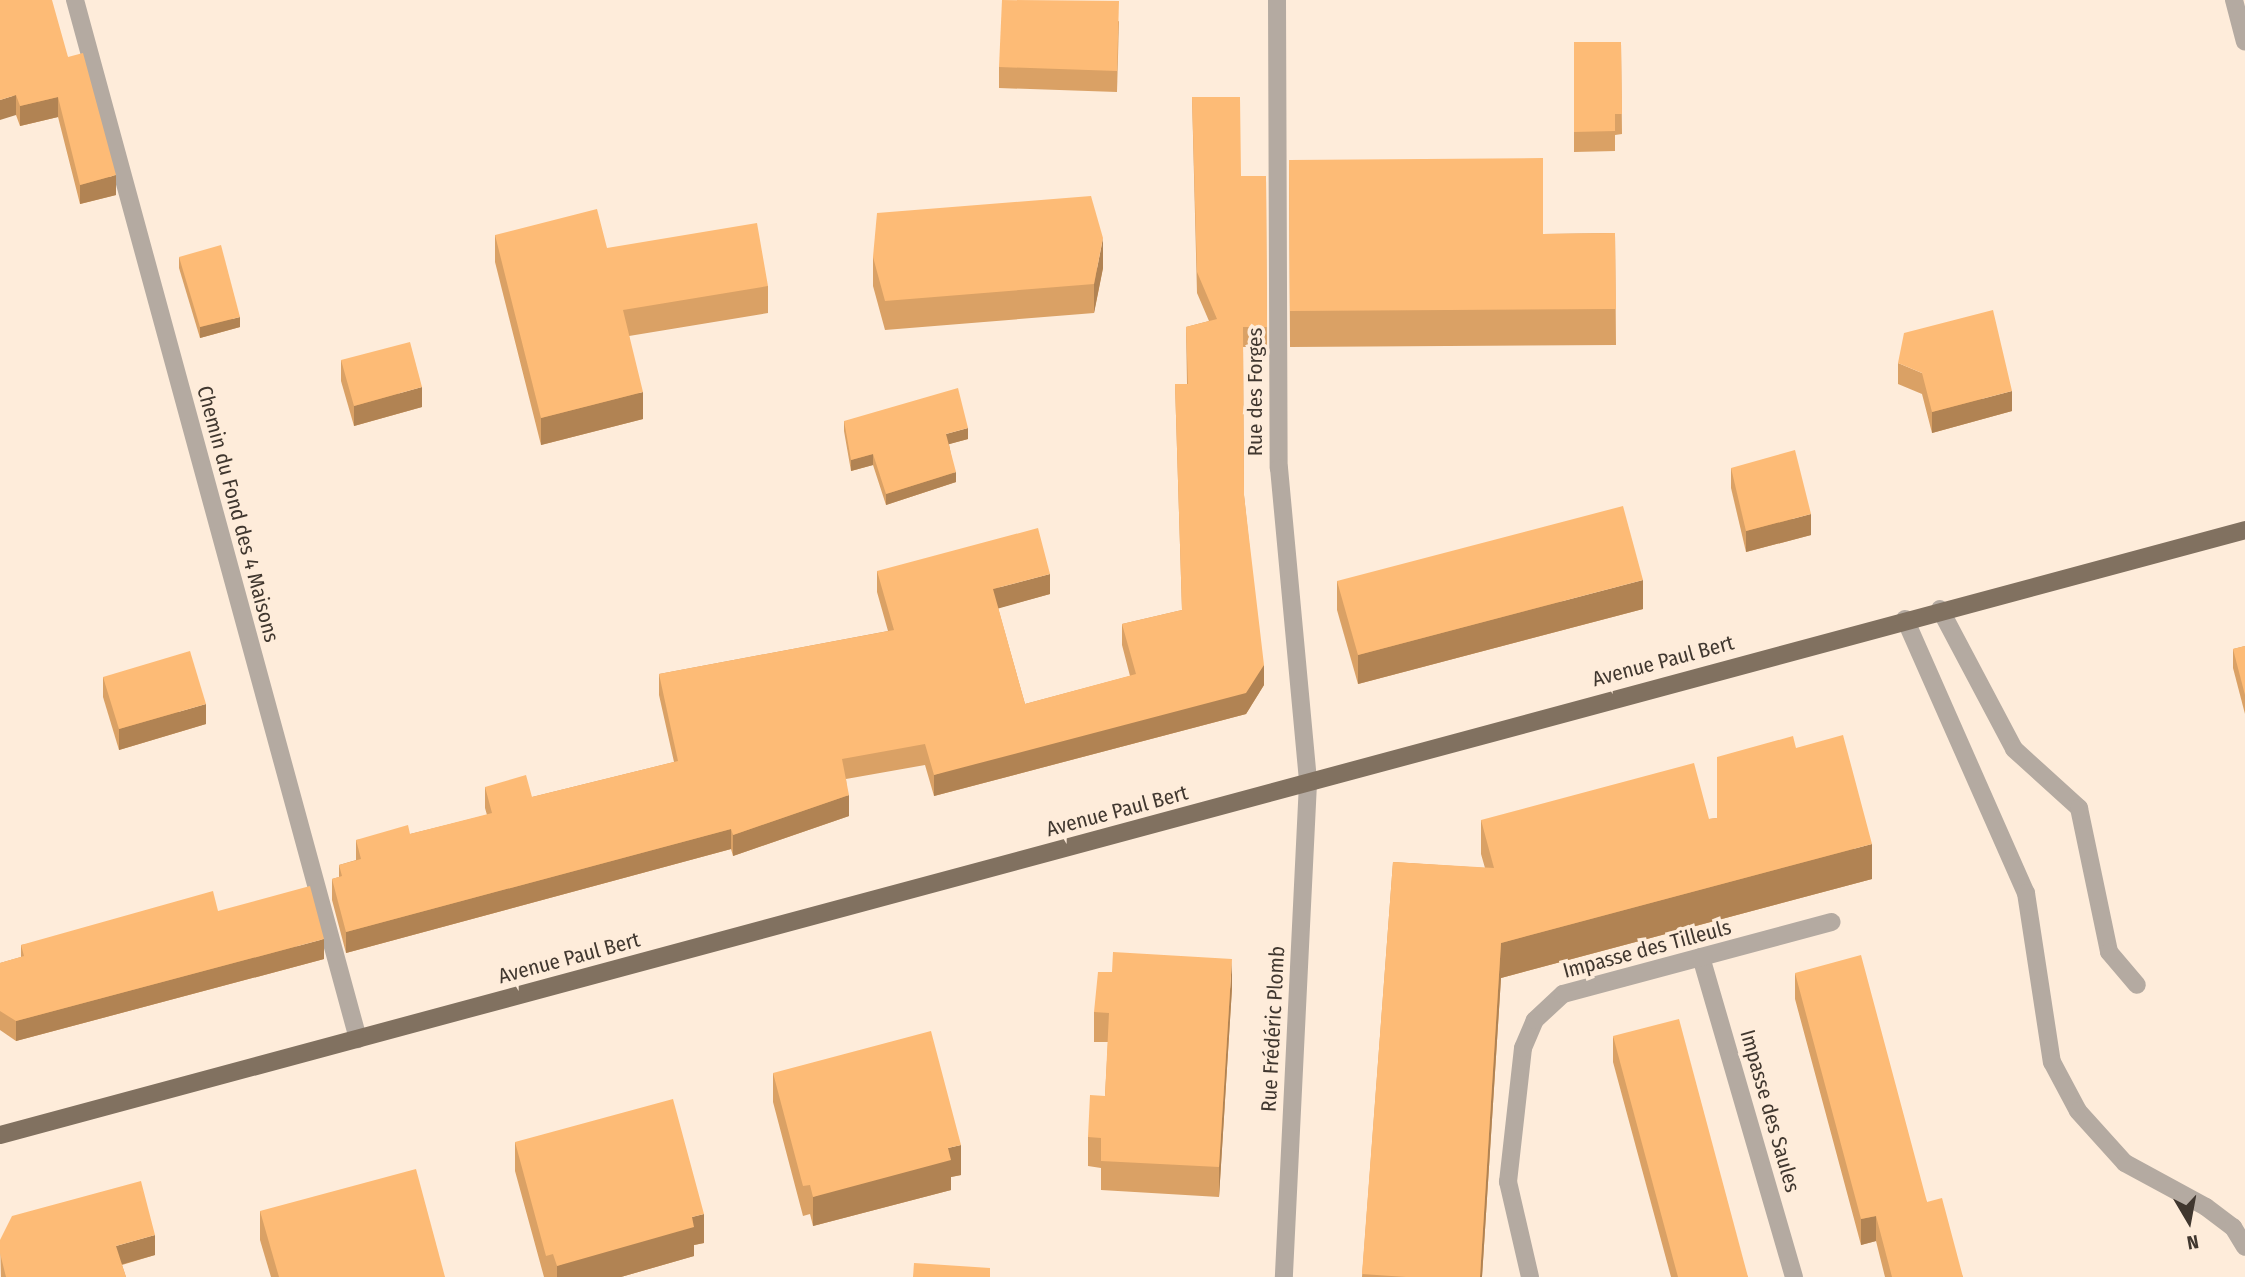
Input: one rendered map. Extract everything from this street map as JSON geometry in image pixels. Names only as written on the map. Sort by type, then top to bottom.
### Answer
[{"type":"main road","name":"Avenue Paul Bert","points":[[0,1135],[1308,783],[1940,609],[2245,530]]},
{"type":"street","name":"Chemin du Fond des 4 Maisons","points":[[75,0],[358,1039]]},
{"type":"street","name":"Rue des Forges","points":[[1277,0],[1279,468],[1308,783]]},
{"type":"street","points":[[2234,0],[2245,42]]},
{"type":"street","points":[[1940,609],[2014,749],[2079,808],[2109,952],[2137,985]]},
{"type":"street","points":[[1912,617],[2026,892],[2052,1062],[2071,1099],[2125,1163],[2206,1208],[2233,1227],[2245,1247]]},
{"type":"street","name":"Rue Frédéric Plomb","points":[[1284,1277],[1308,783]]},
{"type":"street","name":"Impasse des Tilleuls","points":[[1530,1277],[1508,1182],[1523,1048],[1535,1020],[1563,994],[1831,922]]},
{"type":"street","name":"Impasse des Saules","points":[[1701,957],[1794,1277]]},
{"type":"building","points":[[0,0],[52,0],[68,57],[83,53],[116,175],[80,185],[58,97],[20,106],[16,95],[0,100]]},
{"type":"building","points":[[1002,0],[1119,1],[1117,71],[999,67]]},
{"type":"building","points":[[1574,42],[1621,42],[1622,114],[1615,114],[1615,131],[1574,132]]},
{"type":"building","points":[[1192,97],[1240,97],[1241,176],[1266,176],[1267,327],[1243,327],[1244,495],[1264,665],[1246,693],[934,775],[925,744],[842,759],[849,795],[733,835],[731,829],[346,932],[332,879],[342,876],[339,865],[361,859],[356,840],[408,825],[410,834],[492,813],[485,787],[526,775],[532,797],[678,761],[659,674],[894,630],[877,571],[1038,528],[1050,574],[993,589],[1025,704],[1136,674],[1122,624],[1182,610],[1175,384],[1188,384],[1186,327],[1217,319],[1197,272]]},
{"type":"building","points":[[1543,158],[1543,234],[1615,233],[1616,309],[1290,311],[1289,160]]},
{"type":"building","points":[[1091,196],[1103,238],[1094,284],[885,301],[873,257],[877,213]]},
{"type":"building","points":[[597,209],[607,248],[757,223],[768,286],[623,310],[643,392],[541,418],[495,235]]},
{"type":"building","points":[[221,245],[240,317],[200,327],[179,257]]},
{"type":"building","points":[[1993,310],[2012,391],[1932,412],[1922,373],[1898,363],[1904,333]]},
{"type":"building","points":[[410,342],[422,387],[354,406],[341,360]]},
{"type":"building","points":[[958,388],[968,428],[946,434],[956,472],[886,494],[873,454],[851,460],[844,421]]},
{"type":"building","points":[[1795,450],[1811,514],[1746,531],[1731,468]]},
{"type":"building","points":[[1623,506],[1643,580],[1358,655],[1337,581]]},
{"type":"building","points":[[2245,646],[2245,695],[2233,649]]},
{"type":"building","points":[[190,651],[206,704],[119,729],[103,677]]},
{"type":"building","points":[[1843,735],[1872,844],[1501,943],[1480,1277],[1362,1274],[1393,862],[1494,868],[1481,820],[1694,763],[1709,819],[1717,818],[1717,757],[1793,736],[1796,748]]},
{"type":"building","points":[[310,886],[324,939],[16,1021],[0,1011],[0,963],[24,956],[21,945],[213,891],[218,911]]},
{"type":"building","points":[[1113,952],[1232,959],[1219,1167],[1101,1161],[1101,1138],[1088,1137],[1090,1095],[1105,1096],[1109,1013],[1094,1012],[1098,972],[1112,972]]},
{"type":"building","points":[[1861,955],[1927,1202],[1942,1198],[1963,1277],[1892,1277],[1876,1216],[1861,1219],[1795,973]]},
{"type":"building","points":[[1679,1019],[1748,1277],[1678,1277],[1613,1036]]},
{"type":"building","points":[[931,1031],[961,1145],[948,1148],[951,1160],[813,1197],[810,1185],[803,1186],[773,1073]]},
{"type":"building","points":[[673,1099],[704,1214],[692,1217],[694,1227],[557,1266],[553,1254],[546,1256],[515,1142]]},
{"type":"building","points":[[416,1169],[445,1277],[279,1277],[260,1211]]},
{"type":"building","points":[[141,1181],[155,1235],[116,1246],[126,1277],[6,1277],[0,1240],[12,1216]]},
{"type":"building","points":[[914,1263],[990,1268],[990,1277],[913,1277]]}]
